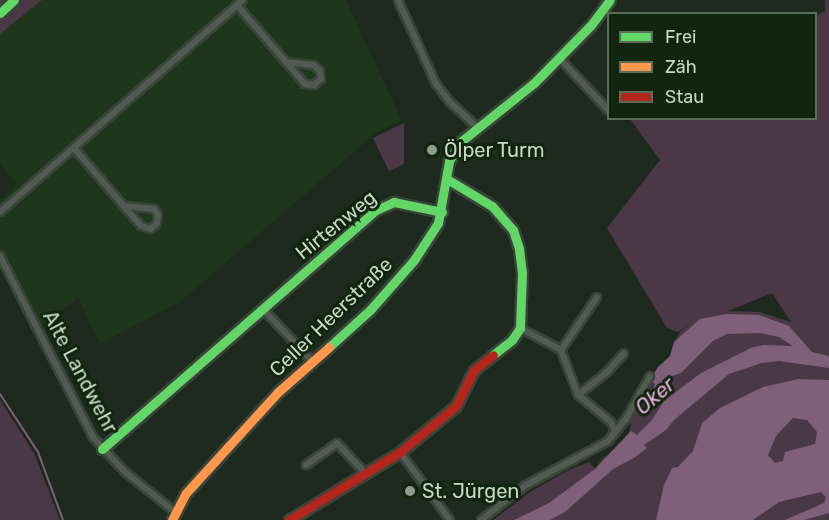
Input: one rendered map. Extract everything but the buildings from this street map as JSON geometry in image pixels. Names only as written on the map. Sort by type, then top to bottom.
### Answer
[{"type":"main road","points":[[0,13],[14,0]]},
{"type":"main road","name":"Celler Heerstraße","points":[[174,516],[186,493],[278,392],[352,327],[386,293],[430,238],[442,213],[453,151],[477,127],[534,83],[560,59],[610,0]]},
{"type":"main road","points":[[289,520],[366,475],[400,452],[456,406],[474,370],[512,340],[520,328],[522,273],[519,249],[513,230],[492,206],[447,178]]},
{"type":"main road","name":"Hirtenweg","points":[[102,449],[386,204],[394,202],[442,213]]},
{"type":"street","points":[[0,212],[243,0]]},
{"type":"street","points":[[398,0],[436,84],[456,109],[477,127]]},
{"type":"street","points":[[237,5],[286,62],[305,84],[314,85],[321,79],[320,70],[313,65],[286,62]]},
{"type":"street","points":[[560,59],[607,108]]},
{"type":"street","points":[[74,148],[123,206],[141,226],[150,229],[157,224],[158,215],[153,209],[123,206]]},
{"type":"street","name":"Alte Landwehr","points":[[0,256],[93,437],[124,471],[174,516]]},
{"type":"street","points":[[561,350],[597,297]]},
{"type":"street","points":[[263,309],[312,361]]},
{"type":"street","points":[[520,328],[561,350],[578,395],[611,422],[615,432]]},
{"type":"street","points":[[578,395],[607,372],[624,353]]},
{"type":"street","points":[[481,520],[526,484],[602,447],[626,419],[650,376]]},
{"type":"street","points":[[306,465],[337,443],[366,475]]},
{"type":"street","points":[[400,452],[450,520]]},
{"type":"shaded area","points":[[0,0],[42,0],[0,34]]},
{"type":"shaded area","points":[[42,0],[346,0],[402,121],[377,132],[180,302],[100,344],[78,298],[41,325],[13,271],[4,275],[0,267],[0,200],[17,184],[0,164],[0,34]]},
{"type":"shaded area","points":[[825,0],[829,0],[829,520],[493,520],[530,492],[567,471],[589,462],[595,469],[603,458],[628,436],[631,424],[628,420],[653,375],[670,356],[680,332],[690,324],[678,332],[667,328],[607,228],[660,160],[631,120],[817,120],[817,15],[825,11]],"holes":[[[772,293],[791,322],[760,312],[728,311]]]},
{"type":"shaded area","points":[[404,123],[404,164],[389,171],[373,138]]},
{"type":"shaded area","points":[[0,400],[34,453],[60,520],[0,520]]},
{"type":"water","name":"Oker","points":[[726,314],[759,315],[789,326],[812,352],[829,356],[829,368],[779,361],[762,363],[729,374],[674,420],[666,430],[644,445],[647,448],[613,469],[565,512],[550,520],[514,520],[549,503],[595,469],[631,431],[637,435],[652,420],[664,401],[701,373],[751,348],[763,345],[793,346],[779,337],[760,333],[727,334],[713,341],[681,373],[672,376],[660,388],[659,398],[653,406],[644,399],[654,388],[655,384],[650,380],[658,367],[670,356],[674,342],[700,319]]},
{"type":"water","points":[[798,379],[829,380],[829,513],[804,520],[785,520],[824,503],[826,497],[821,492],[779,502],[753,520],[656,520],[664,485],[672,468],[678,467],[693,451],[702,423],[720,408],[763,387]],"holes":[[[793,418],[807,420],[817,432],[815,444],[785,452],[783,461],[775,463],[768,455],[776,436]]]},
{"type":"waterway","points":[[0,394],[38,452],[63,520]]},
{"type":"traffic: fast","points":[[0,13],[14,0]]},
{"type":"traffic: fast","points":[[329,347],[370,310],[414,260],[438,223],[449,161],[459,143],[534,83],[591,25],[610,0]]},
{"type":"traffic: fast","points":[[447,179],[492,206],[513,230],[519,249],[522,273],[520,328],[512,340],[493,355]]},
{"type":"traffic: fast","points":[[102,449],[376,210],[394,202],[442,212]]},
{"type":"traffic: slow","points":[[172,520],[186,493],[278,392],[329,347]]},
{"type":"traffic: jam","points":[[289,520],[400,452],[456,406],[474,370],[493,355]]},
{"type":"place","name":"Ölper Turm","points":[[432,150]]},
{"type":"place","name":"St. Jürgen","points":[[410,491]]}]
